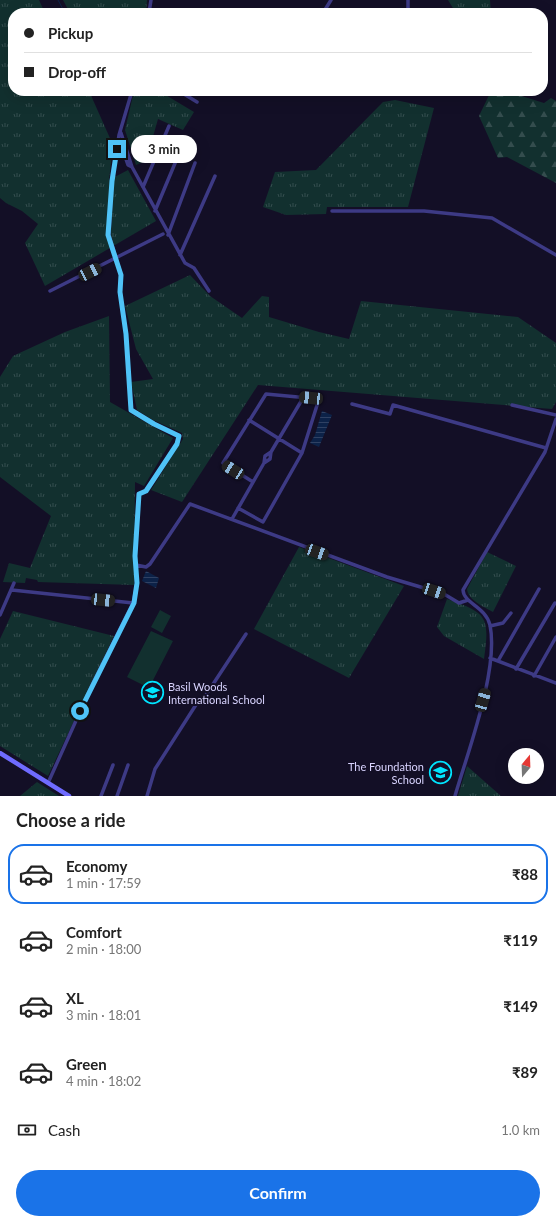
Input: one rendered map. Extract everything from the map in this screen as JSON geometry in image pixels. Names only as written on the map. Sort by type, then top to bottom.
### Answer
[{"type":"street","points":[[48,783],[92,685],[134,603],[137,583],[135,556],[139,494],[146,491],[177,444],[179,436],[154,424],[131,410],[126,334],[120,292],[121,275],[108,235],[112,181],[120,132],[131,96]]},
{"type":"street","points":[[188,96],[197,102]]},
{"type":"street","points":[[143,187],[169,126]]},
{"type":"street","points":[[120,132],[132,163],[132,167],[168,235],[186,265],[196,271],[209,291]]},
{"type":"street","points":[[119,138],[128,165],[132,167]]},
{"type":"street","points":[[155,211],[181,149]]},
{"type":"street","points":[[168,235],[196,163]]},
{"type":"street","points":[[180,255],[215,176]]},
{"type":"street","points":[[332,210],[424,211],[492,218],[556,255]]},
{"type":"street","points":[[50,291],[163,234]]},
{"type":"street","points":[[238,508],[263,522],[302,452],[319,399],[266,394],[223,463],[253,482]]},
{"type":"street","points":[[232,519],[264,463],[270,459],[271,452],[303,398]]},
{"type":"street","points":[[352,404],[390,414],[393,405],[546,448]]},
{"type":"street","points":[[512,405],[556,415]]},
{"type":"street","points":[[455,796],[486,689],[490,658],[490,626],[484,612],[468,600],[463,590],[486,549],[537,466],[546,448],[556,419]]},
{"type":"street","points":[[249,420],[302,452]]},
{"type":"street","points":[[136,565],[146,567],[150,564],[190,504],[387,577],[444,594],[458,603],[468,600]]},
{"type":"street","points":[[0,615],[14,583]]},
{"type":"street","points":[[498,661],[539,589]]},
{"type":"street","points":[[12,590],[134,603]]},
{"type":"street","points":[[516,669],[555,603]]},
{"type":"street","points":[[490,626],[502,623],[511,613]]},
{"type":"street","points":[[147,796],[156,770],[200,700],[202,701],[246,634]]},
{"type":"street","points":[[534,676],[556,637]]},
{"type":"street","points":[[490,658],[555,683],[556,678]]},
{"type":"street","points":[[0,753],[69,796]]},
{"type":"street","points":[[101,796],[113,765]]},
{"type":"street","points":[[117,796],[128,765]]},
{"type":"green space","points":[[0,0],[39,0],[43,8],[8,8],[8,96],[91,96],[113,145],[109,180],[128,170],[156,221],[45,286],[25,243],[38,224],[22,211],[6,203],[0,198]]},
{"type":"green space","points":[[63,0],[147,0],[146,8],[67,8]]},
{"type":"green space","points":[[448,0],[490,0],[491,8],[453,8]]},
{"type":"green space","points":[[133,96],[167,96],[194,112],[183,130],[158,119],[146,161],[136,165],[125,130]]},
{"type":"green space","points":[[489,96],[521,96],[544,103],[551,98],[556,101],[556,183],[507,157],[498,158],[479,116]]},
{"type":"green space","points":[[395,100],[434,108],[408,207],[327,207],[326,214],[286,215],[263,207],[275,172],[316,170],[383,102]]},
{"type":"green space","points":[[190,275],[210,296],[242,318],[262,296],[269,297],[269,317],[319,332],[349,339],[361,301],[518,317],[556,343],[556,402],[552,409],[258,385],[182,502],[151,490],[183,439],[182,433],[153,420],[137,410],[131,382],[153,379],[136,349],[125,306]]},
{"type":"green space","points":[[109,316],[110,402],[173,438],[144,486],[135,482],[134,585],[38,582],[37,580],[26,578],[25,583],[3,582],[9,563],[30,568],[51,516],[0,477],[0,377],[13,356],[65,332]]},
{"type":"green space","points":[[299,547],[404,586],[349,678],[254,629]]},
{"type":"green space","points":[[487,552],[516,566],[493,612],[473,600],[467,589]]},
{"type":"green space","points":[[447,599],[470,608],[483,618],[486,633],[484,659],[444,636],[437,627]]},
{"type":"green space","points":[[160,610],[171,616],[162,633],[151,627]]},
{"type":"green space","points":[[13,611],[114,636],[48,776],[0,746],[0,639]]},
{"type":"green space","points":[[151,631],[173,641],[149,688],[127,677]]},
{"type":"green space","points":[[467,766],[501,796],[458,796]]},
{"type":"green space","points":[[37,782],[59,796],[20,796]]},
{"type":"water","points":[[322,411],[332,415],[319,447],[310,443],[315,435]]},
{"type":"water","points":[[146,571],[159,578],[156,588],[142,581]]},
{"type":"waterway","points":[[58,0],[62,8]]},
{"type":"place","name":"Basil Woods International School","points":[[152,693]]},
{"type":"place","name":"The Foundation School","points":[[440,773]]},
{"type":"route","points":[[80,711],[121,626],[134,603],[137,583],[135,556],[139,494],[146,491],[177,444],[179,436],[154,424],[131,410],[126,334],[120,292],[121,275],[108,235],[112,181],[117,149]]}]
